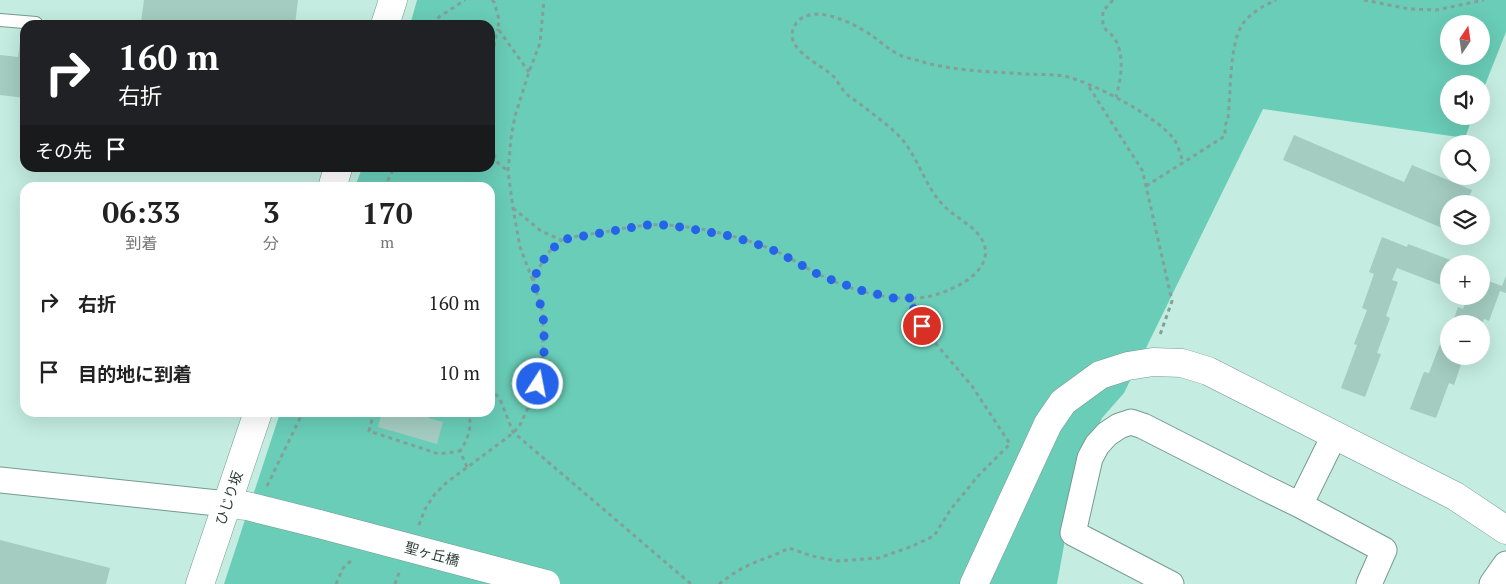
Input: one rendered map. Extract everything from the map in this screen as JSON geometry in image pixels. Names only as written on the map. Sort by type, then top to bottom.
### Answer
[{"type":"street","points":[[387,20],[393,0]]},
{"type":"street","points":[[974,584],[1048,424],[1063,402],[1100,374],[1128,366],[1153,362],[1182,363],[1208,372],[1454,496],[1506,530]]},
{"type":"street","name":"ひじり坂","points":[[200,584],[256,417]]},
{"type":"street","points":[[1171,584],[1072,533],[1090,458],[1097,445],[1107,434],[1119,426],[1131,422],[1143,426],[1300,504],[1384,550],[1369,584]]},
{"type":"street","points":[[1300,504],[1334,436]]},
{"type":"street","points":[[0,480],[227,504]]},
{"type":"street","name":"聖ヶ丘橋","points":[[227,504],[247,506],[319,524],[546,584]]},
{"type":"street","points":[[1492,584],[1506,564]]},
{"type":"lane","points":[[0,20],[20,22]]},
{"type":"path","points":[[437,20],[465,0]]},
{"type":"path","points":[[492,0],[499,19],[495,39]]},
{"type":"path","points":[[419,527],[425,509],[434,495],[446,483],[519,427],[534,395],[540,372],[544,352],[543,313],[520,247],[508,171],[515,116],[540,43],[544,0]]},
{"type":"path","points":[[1113,0],[1102,11],[1104,26],[1114,37],[1121,58],[1122,75],[1116,97]]},
{"type":"path","points":[[1146,186],[1225,136],[1233,52],[1236,40],[1242,26],[1251,15],[1276,0]]},
{"type":"path","points":[[1364,0],[1409,9],[1436,10],[1484,0]]},
{"type":"path","points":[[513,208],[541,231],[561,240],[646,225],[668,225],[730,236],[778,252],[821,276],[860,290],[893,298],[915,298],[943,293],[976,274],[982,265],[985,252],[980,236],[943,206],[927,183],[912,152],[899,136],[844,92],[832,74],[802,53],[792,39],[792,32],[800,18],[816,12],[843,19],[903,56],[932,64],[965,70],[1065,76],[1088,85],[1116,97],[1152,119],[1174,139],[1183,161]]},
{"type":"path","points":[[498,29],[529,72]]},
{"type":"path","points":[[1088,85],[1142,170],[1172,301],[1160,335]]},
{"type":"path","points":[[495,157],[498,163],[508,171]]},
{"type":"path","points":[[533,281],[546,256],[561,240]]},
{"type":"path","points":[[719,584],[749,565],[772,557],[789,548],[812,556],[838,561],[879,558],[934,536],[951,509],[979,475],[1010,444],[972,386],[913,314],[915,298]]},
{"type":"path","points":[[495,394],[500,399],[513,432],[691,584]]},
{"type":"path","points":[[266,488],[301,417]]},
{"type":"path","points":[[373,417],[369,431],[439,454],[460,451],[466,443],[471,421],[470,417]]},
{"type":"path","points":[[460,451],[467,467]]},
{"type":"green space","points":[[417,0],[1506,0],[1506,32],[1489,75],[1440,75],[1440,125],[1470,125],[1466,135],[1444,135],[1263,109],[1124,393],[1102,418],[1078,468],[1057,584],[224,584],[279,417],[495,417],[495,182],[357,182],[361,172],[495,172],[495,20],[411,20]]},
{"type":"building","points":[[144,0],[298,0],[296,20],[141,20]]},
{"type":"building","points":[[20,42],[20,97],[0,95],[0,55],[18,57]]},
{"type":"building","points":[[1294,135],[1404,182],[1412,165],[1440,177],[1440,185],[1460,185],[1472,190],[1470,195],[1440,195],[1440,227],[1283,160]]},
{"type":"building","points":[[1382,237],[1407,247],[1408,244],[1440,256],[1440,285],[1397,268],[1392,280],[1398,282],[1386,316],[1390,318],[1377,353],[1381,354],[1365,397],[1341,388],[1357,345],[1354,344],[1367,310],[1362,308],[1374,274],[1369,272]]},
{"type":"building","points":[[1506,276],[1506,293],[1500,291],[1490,318],[1490,315],[1455,315],[1458,307],[1463,309],[1465,305],[1490,305],[1490,281],[1502,286]]},
{"type":"building","points":[[1440,344],[1440,365],[1461,365],[1454,385],[1449,383],[1436,418],[1410,409],[1424,372],[1429,373]]},
{"type":"building","points":[[381,417],[429,417],[443,422],[437,444],[378,427]]},
{"type":"building","points":[[0,540],[110,568],[106,584],[0,584]]},
{"type":"route","points":[[538,384],[544,352],[544,332],[543,313],[533,281],[546,256],[561,240],[646,225],[668,225],[730,236],[778,252],[821,276],[860,290],[893,298],[915,298],[913,314],[922,326]]}]
